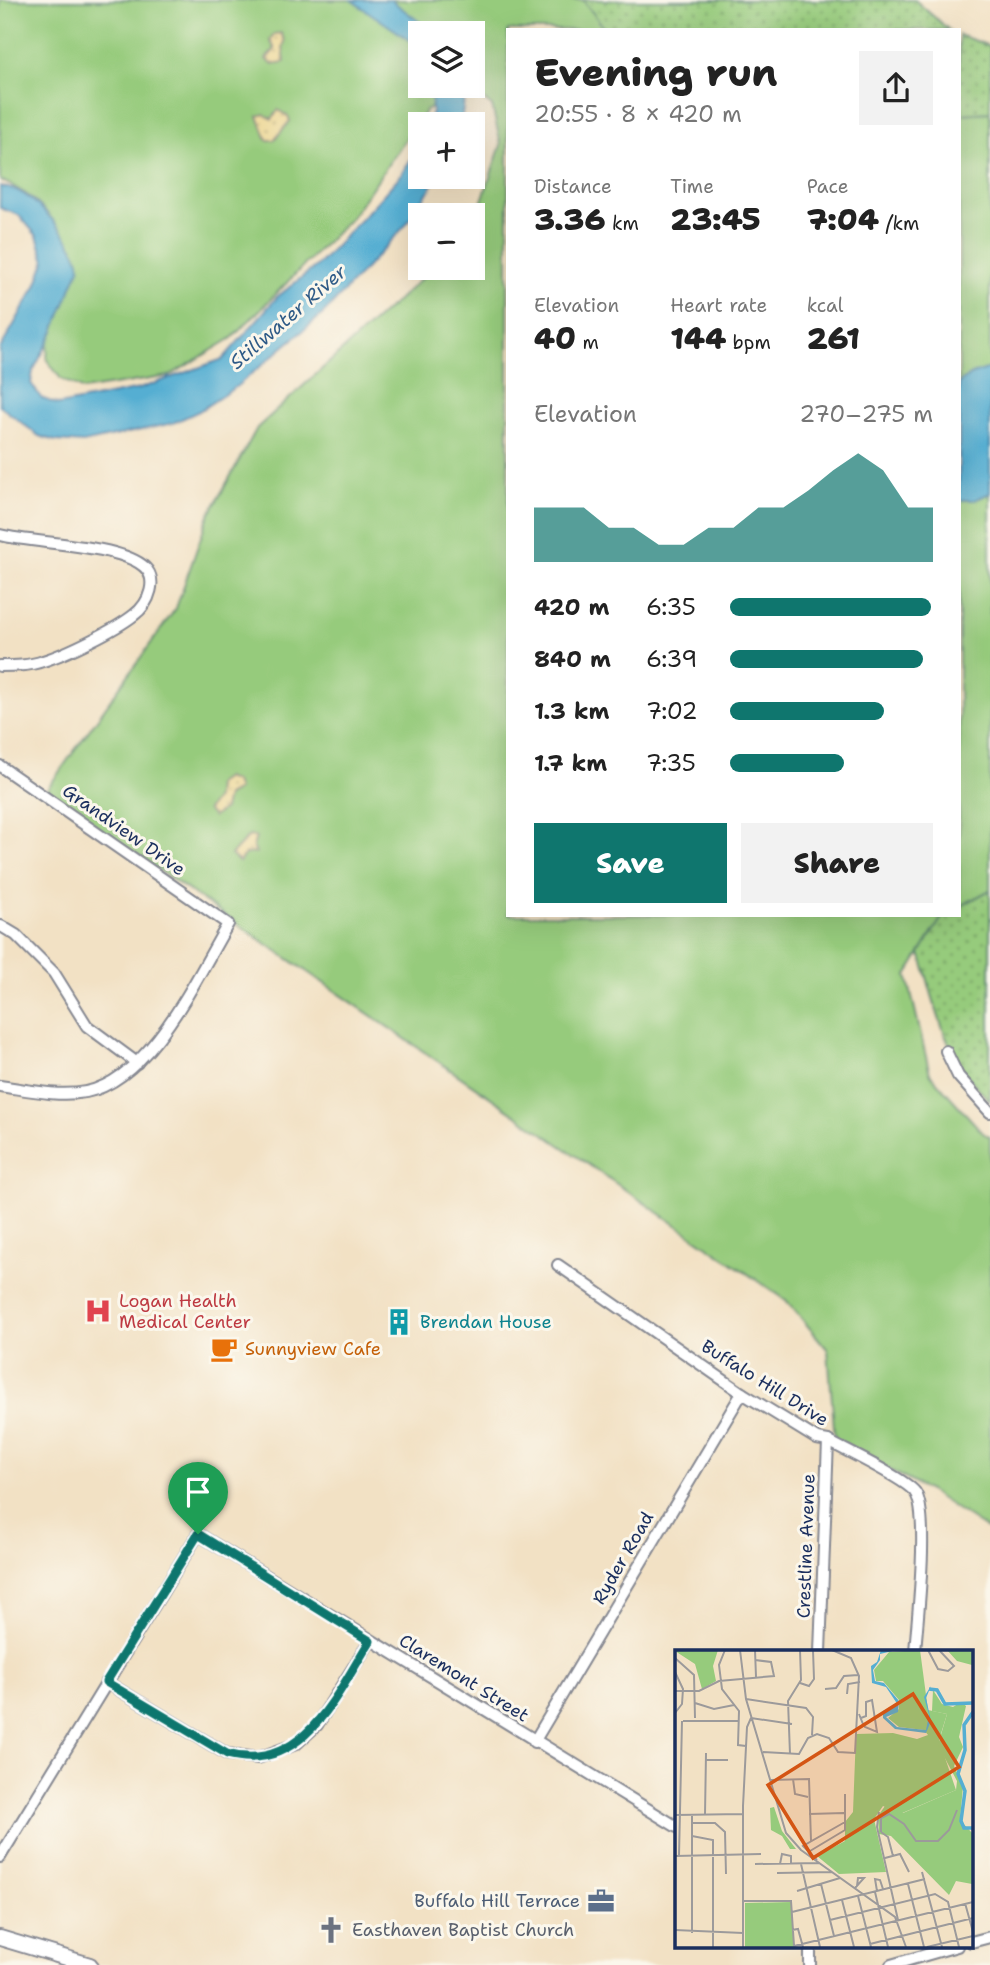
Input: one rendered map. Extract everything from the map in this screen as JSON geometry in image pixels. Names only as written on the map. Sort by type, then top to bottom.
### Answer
[{"type":"main road","points":[[0,1938],[90,1965]]},
{"type":"street","points":[[0,535],[121,556],[143,565],[150,577],[150,595],[135,615],[64,652],[34,663],[0,666]]},
{"type":"street","name":"Grandview Drive","points":[[0,766],[228,924],[160,1034],[137,1063]]},
{"type":"street","points":[[0,1087],[58,1094],[87,1092],[113,1082],[137,1063],[87,1026],[54,972],[16,935],[1,926]]},
{"type":"street","points":[[946,1051],[958,1076],[990,1112]]},
{"type":"street","name":"Buffalo Hill Drive","points":[[558,1265],[742,1393],[817,1439],[828,1441],[915,1492],[923,1520],[915,1650]]},
{"type":"street","name":"Ryder Road","points":[[534,1742],[742,1393]]},
{"type":"street","name":"Crestline Avenue","points":[[820,1650],[828,1441]]},
{"type":"street","name":"Claremont Street","points":[[106,1682],[198,1534],[675,1826]]},
{"type":"street","points":[[0,1857],[106,1682],[227,1754],[258,1758],[296,1744],[317,1725],[370,1641]]},
{"type":"street","points":[[972,1942],[990,1937]]},
{"type":"street","points":[[908,1948],[908,1958]]},
{"type":"street","points":[[891,1965],[949,1948]]},
{"type":"green space","points":[[0,0],[583,0],[604,28],[506,28],[506,917],[943,917],[907,975],[930,1074],[983,1133],[990,1137],[990,1531],[929,1491],[835,1441],[828,1350],[786,1300],[45,792],[176,608],[208,517],[257,428],[420,280],[485,280],[485,203],[481,203],[501,145],[492,106],[481,98],[485,98],[485,21],[408,21],[408,98],[457,98],[425,112],[408,112],[408,136],[350,219],[232,338],[169,376],[83,390],[61,379],[47,360],[49,322],[76,260],[55,223],[26,194],[0,180]]},
{"type":"green space","points":[[583,0],[915,0],[947,28],[604,28]]},
{"type":"green space","points":[[961,36],[990,46],[990,112],[961,114]]},
{"type":"green space","points":[[990,112],[990,890],[961,906],[961,114]]},
{"type":"green space","points":[[990,890],[990,1101],[962,1068],[952,1050],[944,1033],[920,953],[942,917],[961,917],[961,906]]},
{"type":"sand","points":[[281,33],[285,41],[285,62],[272,64],[266,59],[275,49],[270,40],[274,34]]},
{"type":"sand","points":[[278,110],[288,116],[290,121],[274,140],[267,140],[258,116],[264,114],[272,119]]},
{"type":"sand","points":[[226,778],[235,782],[238,790],[227,796],[224,809],[213,817],[207,810],[216,798],[217,784]]},
{"type":"sand","points":[[249,836],[256,837],[253,847],[256,853],[245,854],[239,862],[231,855]]},
{"type":"water","points":[[351,0],[391,0],[418,21],[408,21],[408,39]]},
{"type":"water","points":[[431,98],[463,98],[462,112],[432,111]]},
{"type":"water","name":"Stillwater River","points":[[408,164],[408,189],[430,189],[420,203],[408,203],[408,222],[405,226],[324,313],[237,386],[199,411],[173,423],[83,443],[56,441],[39,436],[0,406],[0,349],[36,286],[45,261],[37,236],[19,215],[0,208],[0,186],[25,195],[45,212],[65,235],[78,257],[80,267],[54,331],[33,371],[31,383],[41,398],[59,405],[139,389],[223,359],[277,297],[320,263],[400,176]]},
{"type":"water","points":[[990,368],[990,493],[975,500],[961,500],[961,382],[972,374]]},
{"type":"place","name":"Logan Health Medical Center","points":[[98,1311]]},
{"type":"place","name":"Brendan House","points":[[399,1322]]},
{"type":"place","name":"Sunnyview Cafe","points":[[224,1349]]},
{"type":"place","name":"Buffalo Hill Terrace","points":[[601,1901]]},
{"type":"place","name":"Easthaven Baptist Church","points":[[331,1930]]},
{"type":"route","points":[[198,1534],[370,1641],[317,1725],[296,1744],[258,1758],[249,1759],[227,1754],[207,1744],[106,1682],[198,1534]]}]
